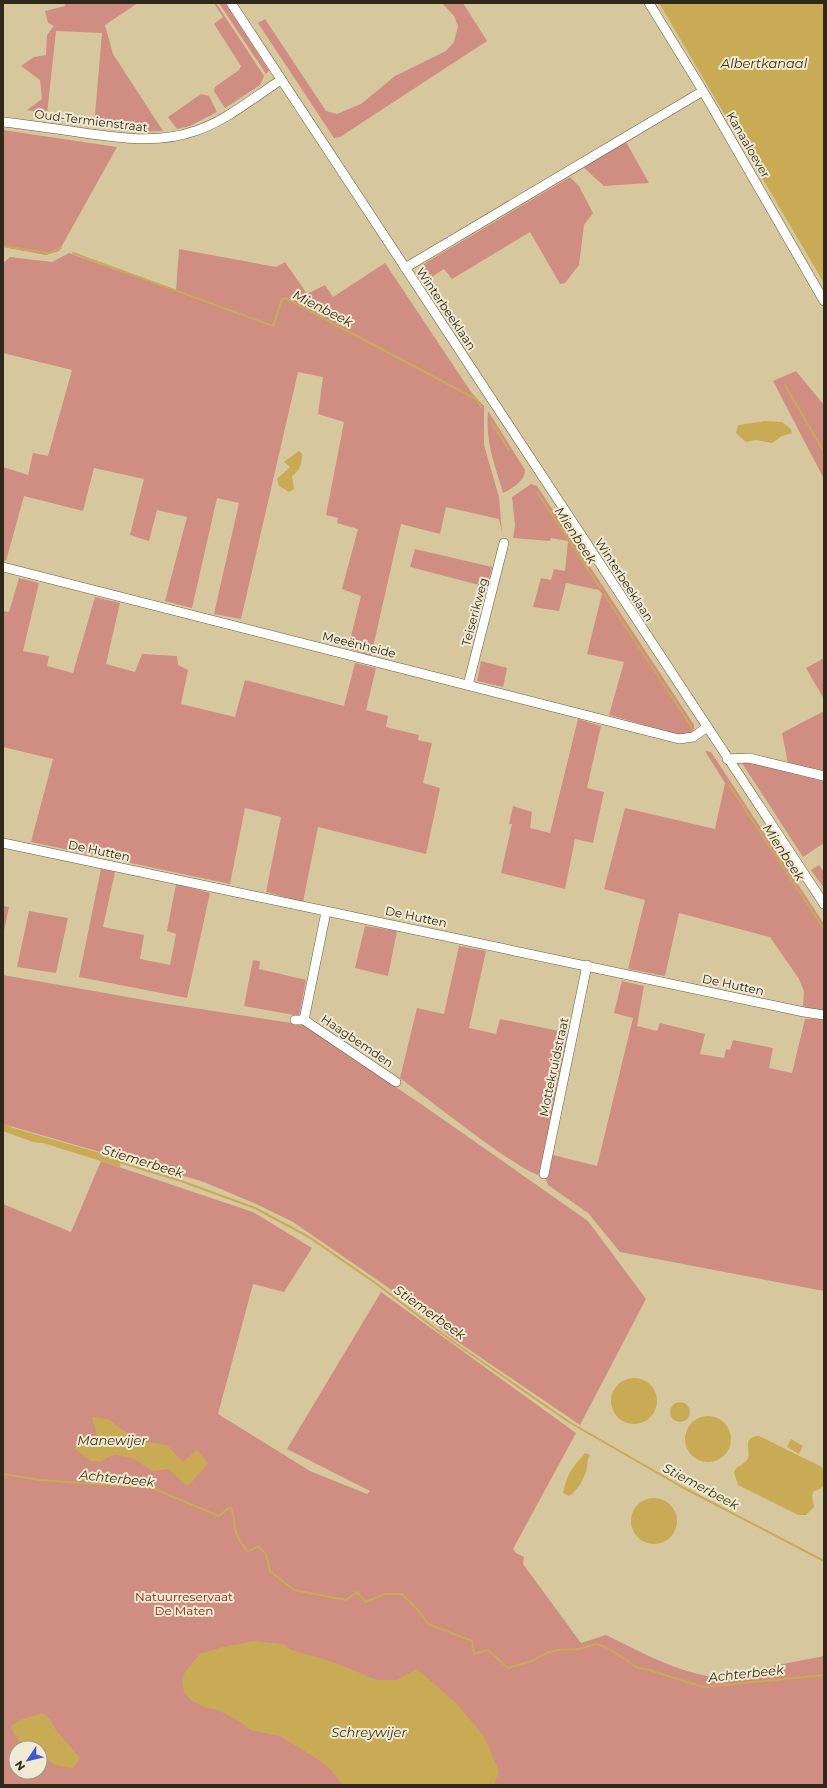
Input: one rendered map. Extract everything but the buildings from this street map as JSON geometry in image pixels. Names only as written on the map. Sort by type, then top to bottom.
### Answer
[{"type":"street","name":"Winterbeeklaan","points":[[231,3],[706,728],[824,904]]},
{"type":"street","name":"Kanaaloever","points":[[649,3],[703,91],[824,301]]},
{"type":"street","name":"Oud-Termienstraat","points":[[3,122],[131,139],[149,140],[173,138],[196,131],[215,122],[281,80]]},
{"type":"street","name":"Winterbeeklaan","points":[[405,268],[703,91]]},
{"type":"street","name":"Teiserikweg","points":[[468,685],[504,544]]},
{"type":"street","name":"Meeënheide","points":[[3,567],[680,739],[693,737],[706,728]]},
{"type":"street","points":[[728,759],[749,758],[824,776]]},
{"type":"street","name":"De Hutten","points":[[3,843],[326,912],[587,965],[796,1011],[824,1015]]},
{"type":"street","name":"Haagbemden","points":[[326,912],[300,1020],[396,1082]]},
{"type":"street","name":"Mottekruidstraat","points":[[544,1174],[587,965]]},
{"type":"green space","points":[[64,3],[138,3],[105,25],[113,54],[163,131],[134,132],[94,126],[102,33],[56,31],[47,114],[27,110],[42,99],[40,80],[21,66],[34,57],[46,55],[47,35],[54,26],[48,23],[45,11],[65,6]]},
{"type":"green space","points":[[214,3],[216,3],[264,76],[260,85],[225,108],[214,91],[215,87],[239,70],[241,66],[214,24],[223,17]]},
{"type":"green space","points":[[219,3],[225,3],[268,69],[269,71],[266,74]]},
{"type":"green space","points":[[442,3],[463,3],[487,41],[340,137],[334,138],[258,23],[265,19],[326,111],[337,114],[361,104],[395,76],[446,51],[454,42],[458,26],[454,16]]},
{"type":"green space","points":[[201,94],[209,96],[217,112],[190,126],[177,129],[168,117]]},
{"type":"green space","points":[[3,130],[117,147],[59,251],[46,255],[3,247]]},
{"type":"green space","points":[[626,142],[649,183],[604,186],[583,167]]},
{"type":"green space","points":[[570,177],[579,186],[593,213],[584,225],[579,265],[565,283],[560,284],[530,232],[452,279],[444,269],[427,280],[420,274],[423,265],[427,262]]},
{"type":"green space","points":[[179,249],[276,267],[285,262],[307,294],[325,285],[333,297],[385,263],[471,392],[484,406],[484,445],[499,497],[502,533],[499,519],[446,507],[440,534],[401,524],[371,656],[348,648],[361,596],[342,589],[358,529],[337,523],[338,518],[326,515],[344,422],[318,414],[323,377],[298,372],[241,619],[214,614],[239,503],[217,498],[192,608],[165,601],[187,517],[157,510],[149,541],[130,535],[144,479],[94,468],[83,511],[24,496],[6,561],[3,560],[3,467],[28,475],[33,453],[48,456],[72,370],[3,353],[3,263],[10,257],[52,262],[69,253],[176,291]]},
{"type":"green space","points":[[796,371],[824,405],[824,479],[773,381]]},
{"type":"green space","points":[[488,411],[525,470],[521,481],[503,493],[489,443],[487,423]]},
{"type":"green space","points":[[531,484],[537,486],[694,725],[694,729],[689,735],[684,736],[609,715],[624,662],[587,654],[602,594],[599,590],[566,583],[559,611],[533,607],[541,578],[551,580],[554,569],[565,571],[568,541],[551,538],[550,541],[513,538],[515,525],[512,497]]},
{"type":"green space","points":[[415,549],[492,567],[487,587],[410,567]]},
{"type":"green space","points":[[19,578],[39,583],[23,651],[49,656],[47,666],[73,673],[95,597],[120,603],[106,664],[135,672],[142,654],[177,656],[178,665],[188,670],[181,704],[235,717],[245,680],[344,706],[355,663],[376,668],[366,710],[388,716],[386,727],[419,735],[418,740],[432,743],[423,783],[440,788],[426,854],[318,827],[303,902],[266,892],[281,817],[245,808],[230,884],[31,842],[53,759],[3,747],[3,611],[9,612]]},
{"type":"green space","points":[[824,658],[824,699],[806,668]]},
{"type":"green space","points":[[481,661],[507,668],[503,687],[477,681]]},
{"type":"green space","points":[[824,711],[824,773],[788,764],[782,733]]},
{"type":"green space","points":[[578,719],[601,726],[587,788],[604,792],[593,843],[575,839],[565,889],[501,873],[512,824],[509,824],[513,806],[532,812],[530,828],[550,833]]},
{"type":"green space","points":[[705,751],[711,752],[824,924],[824,1011],[817,1011],[803,1006],[804,991],[799,979],[770,937],[679,913],[665,976],[628,969],[645,900],[604,889],[625,808],[715,829],[725,783]]},
{"type":"green space","points":[[740,760],[824,779],[824,843],[803,857]]},
{"type":"green space","points":[[819,865],[824,872],[824,888],[811,870]]},
{"type":"green space","points":[[101,869],[115,872],[103,927],[144,935],[140,959],[170,965],[176,934],[167,931],[176,884],[210,893],[187,998],[79,977]]},
{"type":"green space","points":[[3,906],[9,907],[3,935]]},
{"type":"green space","points":[[29,911],[68,918],[56,973],[17,967]]},
{"type":"green space","points":[[365,926],[397,931],[388,976],[355,968]]},
{"type":"green space","points":[[459,946],[486,951],[469,1028],[496,1034],[500,1019],[569,1033],[539,1175],[513,1162],[400,1078],[417,1008],[444,1014]]},
{"type":"green space","points":[[253,960],[260,961],[259,969],[306,980],[299,1016],[244,1006]]},
{"type":"green space","points":[[3,975],[161,1003],[304,1025],[421,1104],[588,1221],[646,1299],[580,1425],[455,1340],[386,1286],[293,1222],[256,1204],[204,1182],[3,1124]]},
{"type":"green space","points":[[622,981],[644,986],[637,1026],[657,1031],[660,1023],[705,1034],[700,1054],[724,1058],[726,1049],[730,1050],[733,1040],[773,1048],[769,1068],[792,1073],[805,1019],[824,1019],[824,1291],[620,1252],[588,1213],[548,1185],[546,1180],[553,1155],[597,1166],[633,1018],[614,1013]]},
{"type":"green space","name":"Natuurreservaat De Maten","points":[[101,1161],[253,1212],[312,1248],[284,1292],[253,1284],[218,1414],[310,1471],[367,1494],[370,1491],[287,1449],[381,1292],[576,1433],[513,1549],[516,1553],[524,1557],[523,1564],[581,1643],[606,1635],[673,1666],[686,1671],[715,1677],[824,1656],[824,1785],[3,1785],[3,1204],[71,1232]]},
{"type":"water","name":"Albertkanaal","points":[[659,3],[824,3],[824,283]]},
{"type":"water","points":[[765,421],[782,422],[791,429],[792,433],[782,436],[772,443],[756,440],[746,442],[736,433],[738,425]]},
{"type":"water","points":[[299,451],[302,454],[301,464],[297,472],[292,476],[294,489],[289,492],[279,486],[277,479],[290,467],[284,462]]},
{"type":"water","points":[[3,1123],[13,1128],[121,1159],[120,1167],[43,1143],[33,1142],[3,1131]]},
{"type":"water","points":[[634,1378],[647,1382],[653,1388],[657,1401],[653,1414],[647,1420],[634,1424],[621,1420],[615,1414],[611,1401],[615,1388],[621,1382]]},
{"type":"water","points":[[680,1402],[687,1405],[690,1412],[687,1419],[680,1422],[673,1419],[670,1412],[673,1405]]},
{"type":"water","points":[[708,1416],[721,1420],[727,1426],[731,1439],[727,1452],[721,1458],[708,1462],[695,1458],[689,1452],[685,1439],[689,1426],[695,1420]]},
{"type":"water","name":"Manewijer","points":[[92,1417],[108,1419],[136,1440],[167,1445],[183,1462],[197,1450],[208,1463],[190,1484],[185,1485],[169,1469],[152,1471],[135,1459],[116,1455],[108,1457],[101,1462],[90,1461],[75,1449],[77,1444],[97,1435]]},
{"type":"water","points":[[759,1436],[824,1469],[824,1485],[820,1489],[814,1491],[812,1495],[814,1507],[806,1515],[798,1515],[738,1485],[734,1472],[748,1458],[748,1443],[750,1439]]},
{"type":"water","points":[[791,1439],[803,1446],[799,1454],[787,1447]]},
{"type":"water","points":[[585,1453],[590,1455],[585,1475],[578,1487],[569,1496],[563,1493],[567,1479],[570,1471]]},
{"type":"water","points":[[654,1498],[667,1502],[673,1508],[677,1521],[673,1534],[667,1540],[654,1544],[641,1540],[635,1534],[631,1521],[635,1508],[641,1502]]},
{"type":"water","name":"Schreywijer","points":[[254,1641],[283,1644],[291,1650],[333,1662],[377,1680],[397,1680],[417,1669],[456,1703],[484,1736],[499,1771],[494,1785],[343,1785],[332,1771],[319,1760],[280,1736],[250,1730],[242,1723],[218,1710],[204,1707],[192,1701],[184,1692],[182,1681],[185,1672],[200,1654],[223,1647]]},
{"type":"water","points":[[43,1713],[50,1719],[56,1730],[80,1758],[73,1768],[55,1765],[48,1760],[48,1740],[18,1740],[11,1726],[20,1720]]},
{"type":"waterway","name":"Mienbeek","points":[[3,246],[49,253],[61,248]]},
{"type":"waterway","name":"Mienbeek","points":[[73,253],[273,326],[282,299],[285,298],[476,399],[481,407]]},
{"type":"waterway","points":[[785,385],[824,452]]},
{"type":"waterway","name":"Mienbeek","points":[[491,422],[509,450]]},
{"type":"waterway","name":"Mienbeek","points":[[537,492],[601,589]]},
{"type":"waterway","name":"Mienbeek","points":[[604,594],[691,726]]},
{"type":"waterway","name":"Mienbeek","points":[[729,785],[824,929]]},
{"type":"waterway","name":"Stiemerbeek","points":[[119,1162],[181,1181],[255,1208],[309,1237],[374,1282],[452,1341],[569,1422],[682,1487],[824,1561]]},
{"type":"waterway","name":"Achterbeek","points":[[3,1474],[40,1480],[152,1488],[219,1516],[230,1507],[232,1510],[236,1532],[246,1550],[248,1552],[258,1546],[266,1554],[270,1571],[294,1590],[346,1600],[357,1592],[366,1602],[385,1594],[402,1594],[419,1611],[428,1624],[472,1641],[474,1654],[488,1650],[508,1668],[532,1661],[548,1652],[578,1649],[597,1644],[608,1648],[638,1668],[703,1687],[824,1675]]}]
